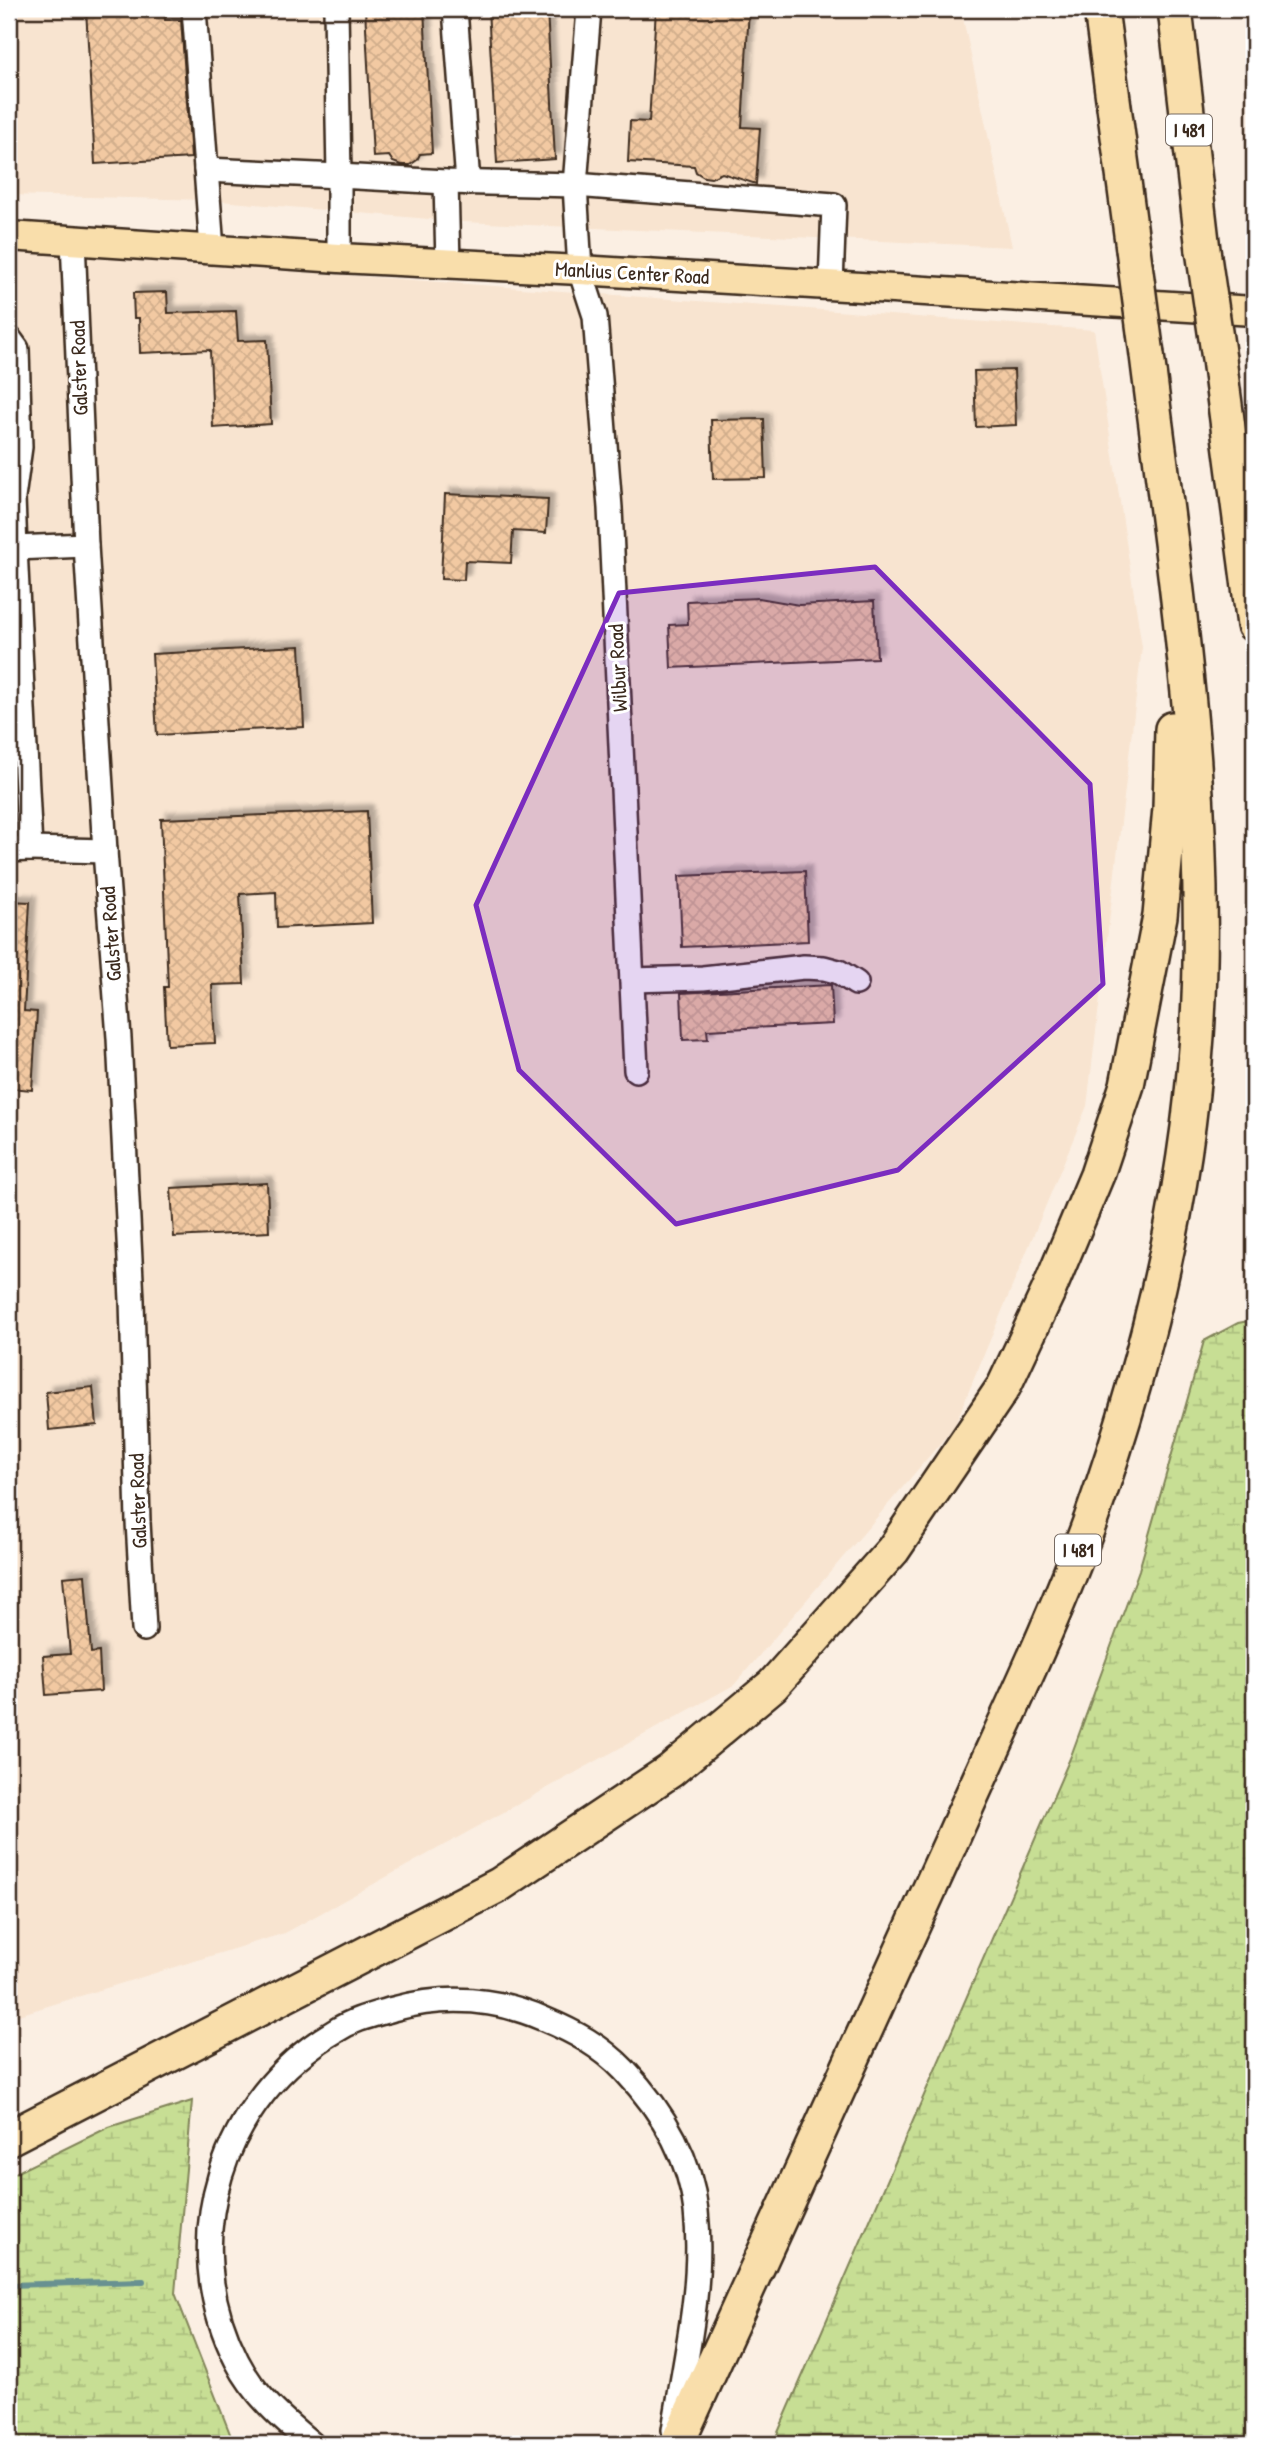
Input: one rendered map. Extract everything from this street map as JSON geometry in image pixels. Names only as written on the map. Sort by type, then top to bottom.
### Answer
[{"type":"highway","name":"I 481","points":[[677,2444],[876,2010],[1089,1524],[1153,1317],[1165,1263],[1186,1139],[1197,1034],[1200,904],[1197,815],[1191,725],[1176,587],[1101,9]]},
{"type":"highway","name":"I 481","points":[[1175,9],[1203,250],[1254,625]]},
{"type":"highway","points":[[9,2138],[511,1878],[670,1771],[773,1685],[893,1550],[1004,1386],[1048,1292],[1092,1186],[1127,1085],[1160,916],[1170,808],[1176,587]]},
{"type":"main road","name":"Manlius Center Road","points":[[9,236],[339,258],[1254,311]]},
{"type":"street","points":[[194,9],[212,249]]},
{"type":"street","points":[[336,9],[339,258]]},
{"type":"street","points":[[448,264],[457,182],[455,9]]},
{"type":"street","name":"Wilbur Road","points":[[589,9],[575,185],[580,270],[596,316],[610,508],[636,1070]]},
{"type":"street","points":[[206,170],[575,185],[834,205],[831,285]]},
{"type":"street","name":"Galster Road","points":[[73,240],[86,545],[124,1121],[144,1629]]},
{"type":"street","points":[[9,338],[17,349],[20,447],[13,498],[20,849],[105,851]]},
{"type":"street","points":[[15,548],[86,545]]},
{"type":"street","points":[[632,981],[703,978],[804,967],[839,972],[856,983]]},
{"type":"street","points":[[313,2444],[268,2406],[237,2363],[218,2318],[209,2271],[210,2226],[219,2177],[238,2129],[269,2084],[289,2063],[336,2030],[361,2018],[417,2003],[470,1999],[522,2009],[587,2039],[610,2055],[642,2088],[675,2136],[696,2210],[698,2273],[671,2444]]},
{"type":"highlighted area","points":[[875,567],[1090,784],[1103,984],[898,1170],[676,1224],[519,1070],[476,905],[619,593]]},
{"type":"shaded area","points":[[9,9],[961,9],[1012,247],[464,222],[208,200],[9,195]]},
{"type":"shaded area","points":[[9,252],[1094,330],[1142,647],[1087,1106],[954,1427],[734,1685],[285,1933],[9,2018]]},
{"type":"green space","points":[[1254,1320],[1254,2444],[773,2444],[1071,1756],[1139,1570],[1204,1341],[1238,1323]]},
{"type":"green space","points":[[192,2101],[175,2293],[234,2444],[9,2444],[9,2176],[109,2127]]},
{"type":"building","points":[[86,9],[164,9],[165,20],[181,20],[191,158],[95,164]]},
{"type":"building","points":[[365,9],[424,9],[432,153],[420,154],[410,165],[393,162],[389,156],[373,157]]},
{"type":"building","points":[[488,9],[547,9],[555,159],[497,163]]},
{"type":"building","points":[[656,9],[749,9],[742,127],[760,128],[756,184],[722,173],[711,178],[704,177],[696,172],[694,166],[628,162],[630,121],[649,122]]},
{"type":"building","points":[[167,292],[168,313],[236,311],[238,341],[267,340],[271,424],[213,428],[210,350],[140,353],[139,318],[134,318],[133,293]]},
{"type":"building","points":[[1014,370],[1016,425],[976,427],[974,371]]},
{"type":"building","points":[[764,419],[766,478],[713,479],[711,420]]},
{"type":"building","points":[[445,494],[548,499],[546,533],[513,531],[511,563],[465,561],[464,580],[441,579]]},
{"type":"building","points":[[759,598],[799,605],[874,601],[877,658],[671,668],[669,625],[688,624],[687,601]]},
{"type":"building","points":[[300,646],[304,727],[157,735],[152,654]]},
{"type":"building","points":[[367,811],[372,923],[277,928],[276,892],[240,894],[244,984],[212,985],[215,1043],[167,1045],[164,987],[168,987],[161,819]]},
{"type":"building","points":[[805,871],[808,941],[682,947],[679,876]]},
{"type":"building","points":[[9,901],[30,902],[24,1011],[37,1012],[32,1090],[9,1088]]},
{"type":"building","points":[[831,985],[833,1024],[707,1030],[708,1039],[683,1040],[681,993]]},
{"type":"building","points":[[267,1183],[269,1232],[174,1237],[171,1188]]},
{"type":"building","points":[[93,1387],[97,1425],[49,1430],[46,1392]]},
{"type":"building","points":[[85,1575],[91,1653],[99,1652],[101,1691],[46,1695],[43,1656],[70,1654],[63,1577]]},
{"type":"waterway","points":[[9,2285],[143,2281]]}]
